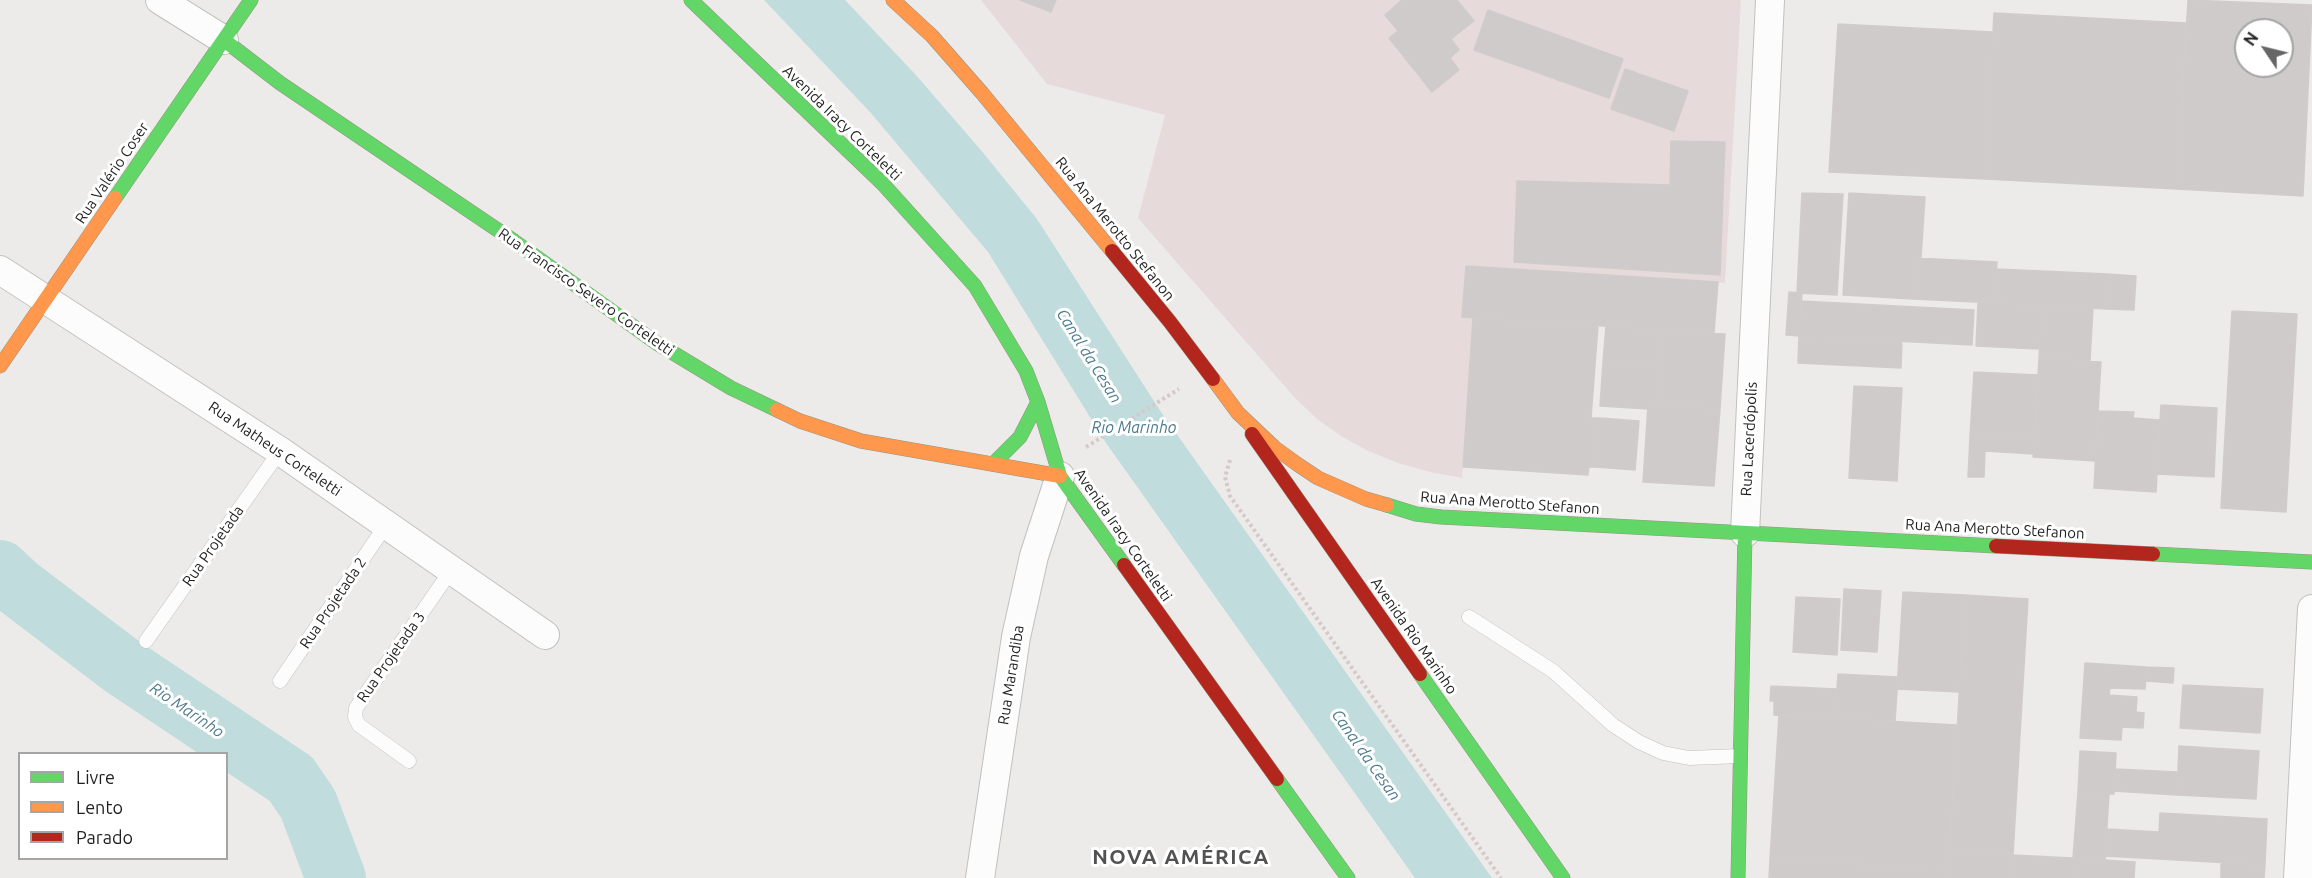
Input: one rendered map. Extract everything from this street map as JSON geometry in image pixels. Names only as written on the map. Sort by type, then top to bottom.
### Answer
[{"type":"street","name":"Rua Francisco Severo Corteletti","points":[[160,0],[224,40],[280,83],[514,241],[655,342],[731,388],[800,421],[861,441],[1060,476]]},
{"type":"street","name":"Rua Valério Coser","points":[[0,366],[251,0]]},
{"type":"street","name":"Avenida Iracy Corteletti","points":[[691,0],[882,183],[975,286],[1026,370],[1060,476],[1348,878]]},
{"type":"street","name":"Rua Ana Merotto Stefanon","points":[[893,0],[932,36],[982,93],[1170,322],[1238,413],[1275,448],[1318,478],[1366,499],[1416,514],[1441,518],[2312,562]]},
{"type":"street","name":"Rua Lacerdópolis","points":[[1738,878],[1745,533],[1770,0]]},
{"type":"street","name":"Rua Matheus Corteletti","points":[[0,270],[280,451],[545,635]]},
{"type":"street","points":[[993,464],[1020,436],[1038,402]]},
{"type":"street","name":"Avenida Rio Marinho","points":[[1238,413],[1563,878]]},
{"type":"street","name":"Rua Marandiba","points":[[980,878],[1020,615],[1034,556],[1060,476]]},
{"type":"street","points":[[2298,878],[2312,609]]},
{"type":"lane","name":"Rua Projetada","points":[[146,641],[280,451]]},
{"type":"lane","name":"Rua Projetada 2","points":[[280,681],[386,525]]},
{"type":"lane","name":"Rua Projetada 3","points":[[409,761],[359,725],[355,717],[356,708],[452,569]]},
{"type":"lane","points":[[1469,617],[1553,671],[1613,725],[1639,742],[1663,753],[1689,758],[1740,756]]},
{"type":"path","points":[[1100,438],[1159,401]]},
{"type":"path","points":[[1230,454],[1225,477],[1230,496],[1501,878]]},
{"type":"shaded area","points":[[981,0],[1741,0],[1725,283],[1466,266],[1462,317],[1473,318],[1462,478],[1398,463],[1368,451],[1317,419],[1295,398],[1138,218],[1165,115],[1047,84]]},
{"type":"water","name":"Rio Marinho","points":[[764,0],[845,0],[915,74],[980,149],[1037,219],[1161,412],[1492,878],[1415,878],[1106,443],[988,252],[870,112]]},
{"type":"building","points":[[1020,0],[1056,0],[1051,12]]},
{"type":"building","points":[[1402,0],[1457,0],[1474,21],[1451,39],[1459,50],[1450,58],[1459,70],[1432,92],[1389,38],[1398,31],[1385,15]]},
{"type":"building","points":[[2188,0],[2312,5],[2303,196],[2177,189]]},
{"type":"building","points":[[1488,10],[1623,59],[1609,98],[1474,50]]},
{"type":"building","points":[[1994,13],[2186,23],[2177,189],[1985,179]]},
{"type":"building","points":[[1838,24],[1993,32],[1985,179],[1829,172]]},
{"type":"building","points":[[1625,69],[1688,91],[1674,131],[1611,109]]},
{"type":"building","points":[[1671,141],[1725,142],[1720,275],[1514,262],[1517,181],[1670,185]]},
{"type":"building","points":[[1802,193],[1843,194],[1837,295],[1797,293]]},
{"type":"building","points":[[1849,193],[1925,197],[1921,258],[1915,258],[1913,299],[1843,295]]},
{"type":"building","points":[[1915,258],[1997,262],[1995,303],[1913,299]]},
{"type":"building","points":[[1466,266],[1718,282],[1714,333],[1462,317]]},
{"type":"building","points":[[1997,269],[2108,274],[2106,309],[1995,303]]},
{"type":"building","points":[[2108,274],[2136,276],[2134,310],[2106,309]]},
{"type":"building","points":[[1789,292],[1802,293],[1799,336],[1786,335]]},
{"type":"building","points":[[1801,301],[1974,310],[1972,345],[1799,336]]},
{"type":"building","points":[[1978,302],[2042,306],[2039,349],[1976,346]]},
{"type":"building","points":[[2042,306],[2093,308],[2090,361],[2039,358]]},
{"type":"building","points":[[2232,311],[2297,314],[2286,512],[2221,508]]},
{"type":"building","points":[[1473,318],[1598,326],[1591,418],[1600,418],[1596,467],[1589,467],[1588,475],[1463,467]]},
{"type":"building","points":[[1606,326],[1659,330],[1657,365],[1603,362]]},
{"type":"building","points":[[1659,330],[1725,334],[1720,409],[1658,405]]},
{"type":"building","points":[[1799,336],[1902,341],[1901,368],[1798,363]]},
{"type":"building","points":[[2039,358],[2101,362],[2095,461],[2033,457]]},
{"type":"building","points":[[1603,362],[1660,365],[1658,405],[1648,405],[1648,409],[1600,406]]},
{"type":"building","points":[[1974,372],[2038,375],[2035,439],[1970,436]]},
{"type":"building","points":[[1854,386],[1902,388],[1897,481],[1849,478]]},
{"type":"building","points":[[1648,405],[1720,409],[1714,486],[1643,482]]},
{"type":"building","points":[[2161,405],[2217,408],[2214,477],[2157,474]]},
{"type":"building","points":[[2098,411],[2134,412],[2133,418],[2160,420],[2156,492],[2094,488]]},
{"type":"building","points":[[1600,418],[1639,421],[1635,470],[1596,467]]},
{"type":"building","points":[[1970,436],[2035,439],[2034,454],[1985,451],[1984,477],[1968,477]]},
{"type":"building","points":[[1844,589],[1881,591],[1877,652],[1841,650]]},
{"type":"building","points":[[1903,592],[1965,595],[1959,692],[1897,689]]},
{"type":"building","points":[[1965,595],[2028,599],[2013,855],[1950,851]]},
{"type":"building","points":[[1796,597],[1840,599],[1837,655],[1793,652]]},
{"type":"building","points":[[2085,663],[2147,667],[2145,689],[2110,688],[2109,695],[2137,697],[2136,712],[2144,713],[2143,728],[2122,727],[2121,740],[2080,738]]},
{"type":"building","points":[[2147,667],[2174,668],[2173,683],[2146,681]]},
{"type":"building","points":[[1838,674],[1898,677],[1895,721],[1835,718]]},
{"type":"building","points":[[2183,685],[2263,689],[2260,733],[2180,728]]},
{"type":"building","points":[[1771,686],[1837,689],[1835,718],[1774,715],[1774,701],[1770,701]]},
{"type":"building","points":[[1779,715],[1957,725],[1948,869],[1770,859]]},
{"type":"building","points":[[2179,746],[2259,751],[2256,799],[2177,795]]},
{"type":"building","points":[[2080,751],[2116,753],[2114,794],[2078,792]]},
{"type":"building","points":[[2116,769],[2178,772],[2177,795],[2114,791]]},
{"type":"building","points":[[2078,792],[2109,794],[2105,860],[2073,858]]},
{"type":"building","points":[[2160,813],[2267,819],[2265,865],[2105,856],[2107,829],[2159,832]]},
{"type":"building","points":[[1950,851],[2013,855],[2011,878],[1948,878]]},
{"type":"building","points":[[2013,855],[2073,858],[2072,878],[2011,878]]},
{"type":"building","points":[[2073,858],[2135,862],[2134,878],[2072,878]]},
{"type":"building","points":[[1770,859],[1948,869],[1948,878],[1769,878]]},
{"type":"building","points":[[2221,862],[2265,865],[2264,878],[2221,878]]},
{"type":"waterway","name":"Rio Marinho","points":[[0,570],[18,587],[122,666],[291,779],[308,804],[336,878]]},
{"type":"traffic: fast","points":[[115,198],[251,0]]},
{"type":"traffic: fast","points":[[691,0],[882,183],[975,286],[1026,371],[1038,402],[1060,476],[1124,565]]},
{"type":"traffic: fast","points":[[224,40],[280,83],[514,241],[655,342],[731,388],[777,410]]},
{"type":"traffic: fast","points":[[993,464],[1020,437],[1038,402]]},
{"type":"traffic: fast","points":[[1387,505],[1416,514],[1441,517],[1996,546]]},
{"type":"traffic: fast","points":[[1738,878],[1745,533]]},
{"type":"traffic: fast","points":[[2153,554],[2312,562]]},
{"type":"traffic: fast","points":[[1420,674],[1563,878]]},
{"type":"traffic: fast","points":[[1277,779],[1348,878]]},
{"type":"traffic: slow","points":[[893,0],[932,36],[982,93],[1112,251]]},
{"type":"traffic: slow","points":[[0,366],[115,198]]},
{"type":"traffic: slow","points":[[1213,379],[1238,413],[1275,448],[1297,464],[1318,478],[1366,499],[1387,505]]},
{"type":"traffic: slow","points":[[777,410],[800,421],[861,441],[1060,476]]},
{"type":"traffic: jam","points":[[1112,251],[1213,379]]},
{"type":"traffic: jam","points":[[1252,434],[1420,674]]},
{"type":"traffic: jam","points":[[1996,546],[2153,554]]},
{"type":"traffic: jam","points":[[1124,565],[1277,779]]},
{"type":"district","name":"NOVA AMÉRICA","points":[[1181,857]]},
{"type":"water label","name":"Canal da Cesan","points":[[1089,356]]},
{"type":"water label","name":"Canal da Cesan","points":[[1366,755]]}]
